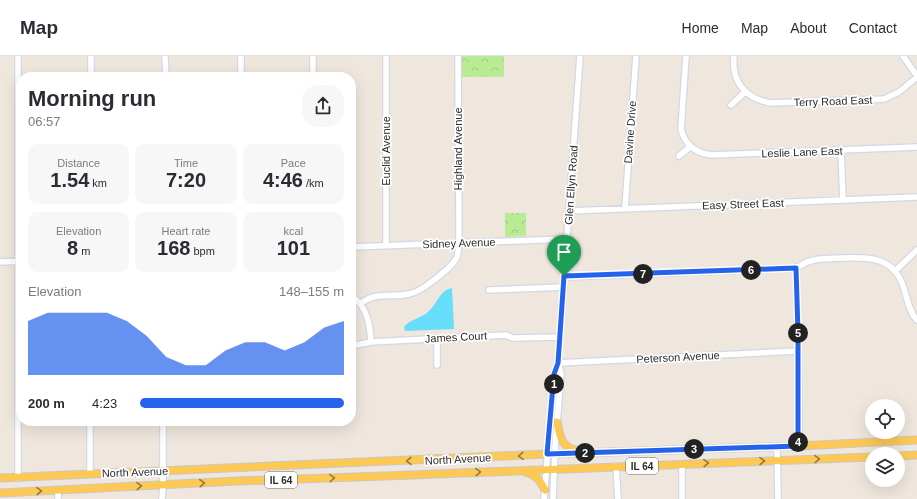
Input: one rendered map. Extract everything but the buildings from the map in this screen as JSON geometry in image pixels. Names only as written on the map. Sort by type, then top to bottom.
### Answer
[{"type":"main road","points":[[557,422],[560,438],[565,446],[571,450],[607,452]]},
{"type":"main road","name":"North Avenue","points":[[0,478],[917,440]]},
{"type":"main road","points":[[905,456],[917,455]]},
{"type":"main road","name":"North Avenue","points":[[0,493],[163,486],[237,481],[865,456]]},
{"type":"main road","points":[[509,471],[522,472],[535,476],[540,480],[545,490]]},
{"type":"street","points":[[18,56],[18,72]]},
{"type":"street","points":[[91,56],[91,72]]},
{"type":"street","points":[[165,56],[166,72]]},
{"type":"street","points":[[241,56],[241,72]]},
{"type":"street","points":[[313,56],[313,72]]},
{"type":"street","name":"Euclid Avenue","points":[[386,56],[386,246]]},
{"type":"street","name":"Highland Avenue","points":[[361,303],[376,296],[409,294],[423,288],[453,264],[458,253],[458,56]]},
{"type":"street","name":"Glen Ellyn Road","points":[[553,499],[555,469],[551,454],[554,374],[558,363],[580,56]]},
{"type":"street","name":"Davine Drive","points":[[625,208],[636,56]]},
{"type":"street","points":[[678,156],[690,146],[682,134],[681,123],[686,56]]},
{"type":"street","points":[[731,105],[745,92],[741,88],[735,74],[734,56]]},
{"type":"street","points":[[903,56],[917,76]]},
{"type":"street","name":"Terry Road East","points":[[745,92],[758,100],[771,103],[879,99],[894,95],[917,76]]},
{"type":"street","name":"Leslie Lane East","points":[[690,146],[703,154],[711,155],[917,147]]},
{"type":"street","points":[[841,150],[843,200]]},
{"type":"street","name":"Easy Street East","points":[[569,211],[917,197]]},
{"type":"street","name":"Sidney Avenue","points":[[356,247],[567,239]]},
{"type":"street","points":[[895,271],[917,250]]},
{"type":"street","points":[[564,276],[796,268],[814,260],[864,257],[880,261],[890,266],[895,271],[903,284],[912,313],[917,320]]},
{"type":"street","points":[[0,262],[16,261]]},
{"type":"street","points":[[796,268],[798,446]]},
{"type":"street","points":[[489,290],[564,287]]},
{"type":"street","points":[[356,300],[361,303],[369,323],[371,342]]},
{"type":"street","name":"James Court","points":[[356,345],[371,342],[506,335],[513,338],[560,337]]},
{"type":"street","points":[[437,338],[437,365]]},
{"type":"street","name":"Peterson Avenue","points":[[558,363],[798,351]]},
{"type":"street","name":"Glen Ellyn Road","points":[[544,499],[546,469],[551,454],[557,422],[561,374],[558,363]]},
{"type":"street","points":[[18,426],[18,478]]},
{"type":"street","points":[[90,426],[90,474]]},
{"type":"street","points":[[162,499],[163,426]]},
{"type":"street","points":[[777,446],[778,499]]},
{"type":"street","points":[[682,464],[682,499]]},
{"type":"street","points":[[616,466],[618,499]]},
{"type":"street","points":[[58,490],[58,499]]},
{"type":"green space","points":[[462,56],[504,56],[504,77],[462,77]]},
{"type":"green space","points":[[505,213],[526,213],[526,236],[505,237]]},
{"type":"water","points":[[452,288],[454,329],[405,331],[404,327],[407,324],[427,313],[445,291]]},
{"type":"route","points":[[796,268],[798,333],[798,446],[547,454],[554,374],[558,363],[564,276],[796,268]]}]
